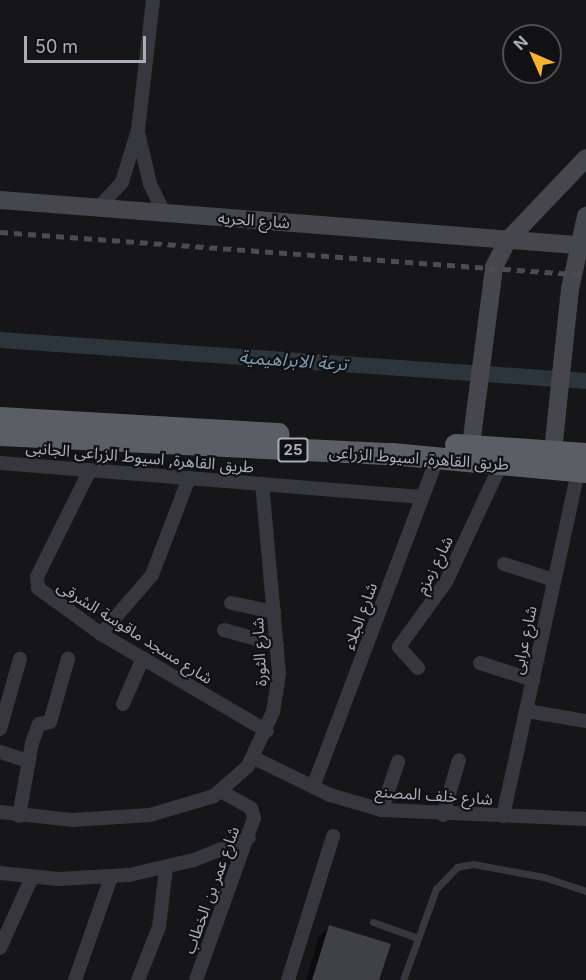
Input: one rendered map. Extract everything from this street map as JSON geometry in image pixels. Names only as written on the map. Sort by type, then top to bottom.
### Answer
[{"type":"highway","name":"طريق القاهرة, اسيوط الزراعى","points":[[0,418],[553,451],[583,466]]},
{"type":"highway","name":"طريق القاهرة, اسيوط الزراعى","points":[[0,435],[438,457],[501,464],[583,466]]},
{"type":"main road","points":[[471,445],[486,301],[494,267],[508,240],[586,158]]},
{"type":"main road","name":"شارع الحريه","points":[[0,200],[581,245]]},
{"type":"main road","points":[[553,451],[569,303],[586,216]]},
{"type":"street","points":[[98,208],[122,182],[138,130],[153,0]]},
{"type":"street","points":[[138,130],[150,184],[164,213]]},
{"type":"street","name":"شارع الجلاء","points":[[314,787],[438,457]]},
{"type":"street","name":"طريق القاهرة, اسيوط الزراعى الجانبى","points":[[0,463],[422,497]]},
{"type":"street","name":"شارع زمزم","points":[[418,668],[399,647],[442,590],[501,464]]},
{"type":"street","name":"شارع عرابى","points":[[502,816],[527,711],[554,580],[583,466]]},
{"type":"street","name":"شارع مسجد ماقوسة الشرقى","points":[[90,470],[37,584],[101,634],[267,731]]},
{"type":"street","points":[[101,634],[152,575],[189,478]]},
{"type":"street","name":"شارع الثورة","points":[[0,812],[19,816],[129,819],[186,808],[222,792],[254,758],[267,731],[278,692],[277,645],[262,484]]},
{"type":"street","points":[[504,564],[554,580]]},
{"type":"street","points":[[231,603],[274,612]]},
{"type":"street","points":[[224,630],[277,645]]},
{"type":"street","points":[[123,704],[143,658]]},
{"type":"street","points":[[0,729],[20,659]]},
{"type":"street","points":[[19,816],[28,761],[38,725],[50,722],[68,659]]},
{"type":"street","points":[[480,663],[533,680]]},
{"type":"street","points":[[527,711],[586,721]]},
{"type":"street","points":[[0,752],[28,761]]},
{"type":"street","name":"شارع خلف المصنع","points":[[254,758],[314,787],[382,810],[443,815],[586,819]]},
{"type":"street","points":[[443,815],[459,760]]},
{"type":"street","points":[[382,810],[398,762]]},
{"type":"street","name":"شارع عمر بن الخطاب","points":[[196,980],[249,837],[254,813],[222,792]]},
{"type":"street","points":[[288,980],[333,836]]},
{"type":"street","points":[[0,873],[32,877],[111,877],[166,868],[249,837]]},
{"type":"street","points":[[138,980],[159,927],[166,868]]},
{"type":"street","points":[[0,948],[32,877]]},
{"type":"street","points":[[75,980],[111,877]]},
{"type":"lane","points":[[403,980],[415,937],[442,880],[465,863],[544,877],[586,891]]},
{"type":"lane","points":[[373,922],[415,937]]},
{"type":"building","points":[[329,925],[391,944],[379,980],[312,980]]},
{"type":"waterway","name":"ترعة الابراهيمية","points":[[0,340],[586,381]]},
{"type":"railway","points":[[0,232],[586,275]]}]
